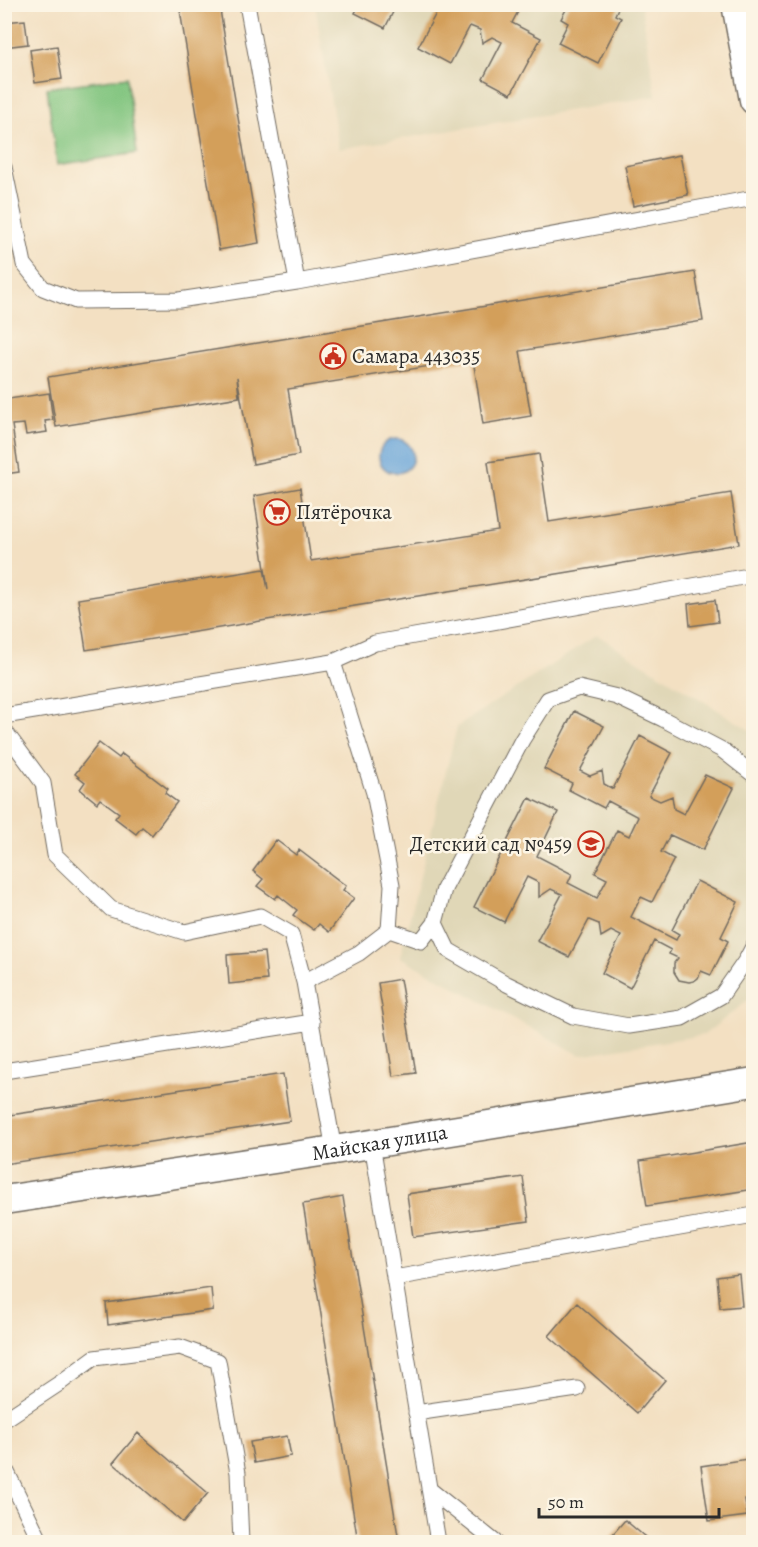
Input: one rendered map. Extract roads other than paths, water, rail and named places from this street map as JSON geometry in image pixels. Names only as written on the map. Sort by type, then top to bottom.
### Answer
[{"type":"street","points":[[736,4],[753,100]]},
{"type":"street","name":"Майская улица","points":[[4,1200],[334,1150],[753,1082]]},
{"type":"lane","points":[[247,4],[297,282]]},
{"type":"lane","points":[[4,167],[24,264],[43,288],[76,300],[179,300],[297,282],[753,198]]},
{"type":"lane","points":[[4,716],[333,662],[375,643],[753,575]]},
{"type":"lane","points":[[304,982],[359,953],[389,930],[392,885],[374,793],[333,662]]},
{"type":"lane","points":[[389,930],[422,941],[435,923],[444,889],[522,740],[548,699],[579,688],[617,697],[722,750],[753,775]]},
{"type":"lane","points":[[4,730],[43,783],[55,855],[111,909],[184,932],[260,916],[291,934],[312,1022],[334,1150]]},
{"type":"lane","points":[[435,923],[448,950],[507,984],[573,1016],[629,1026],[682,1018],[721,996],[746,960],[753,945]]},
{"type":"lane","points":[[4,1071],[312,1022]]},
{"type":"lane","points":[[372,1144],[438,1542]]},
{"type":"lane","points":[[394,1278],[753,1215]]},
{"type":"lane","points":[[4,1420],[94,1358],[180,1347],[218,1361],[238,1473],[241,1542]]},
{"type":"lane","points":[[416,1413],[577,1389]]},
{"type":"lane","points":[[4,1466],[39,1542]]},
{"type":"lane","points":[[429,1489],[495,1542]]},
{"type":"water","points":[[396,439],[408,444],[413,456],[408,468],[396,473],[384,468],[379,456],[384,444]]},
{"type":"place","name":"Самара 443035","points":[[333,356]]},
{"type":"place","name":"Пятёрочка","points":[[277,512]]},
{"type":"place","name":"Детский сад №459","points":[[591,844]]}]
